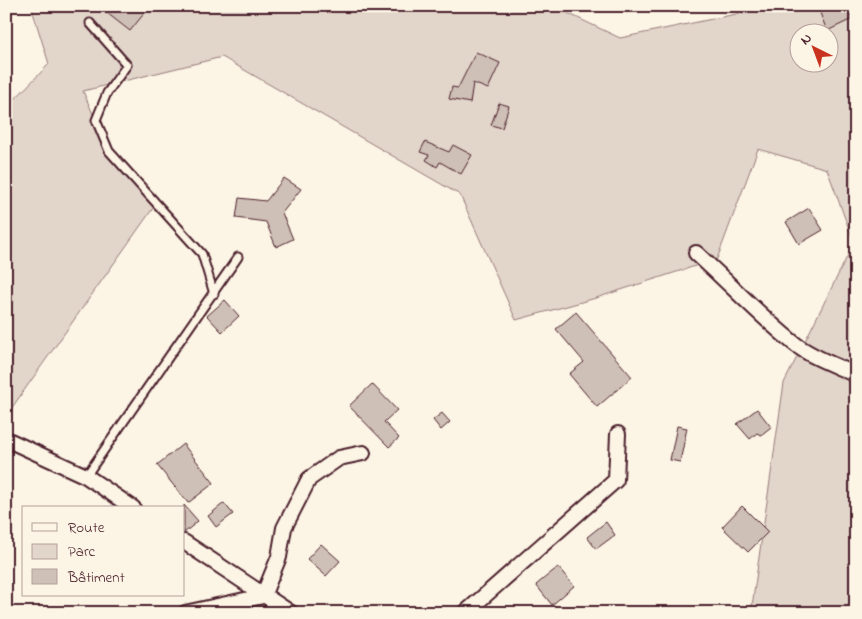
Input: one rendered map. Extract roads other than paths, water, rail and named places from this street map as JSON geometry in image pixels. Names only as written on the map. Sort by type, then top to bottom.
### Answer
[{"type":"street","points":[[696,252],[795,344],[818,358],[829,361],[856,375]]},
{"type":"street","points":[[465,613],[616,480],[618,434]]},
{"type":"street","points":[[6,439],[86,476],[130,506]]},
{"type":"street","points":[[263,596],[279,557],[284,528],[309,479],[339,458],[363,453]]},
{"type":"street","points":[[185,543],[291,613]]},
{"type":"street","points":[[185,613],[263,596]]},
{"type":"lane","points":[[90,23],[127,65],[107,92],[96,120],[109,151],[202,254],[214,294]]},
{"type":"lane","points":[[86,476],[238,257]]}]
